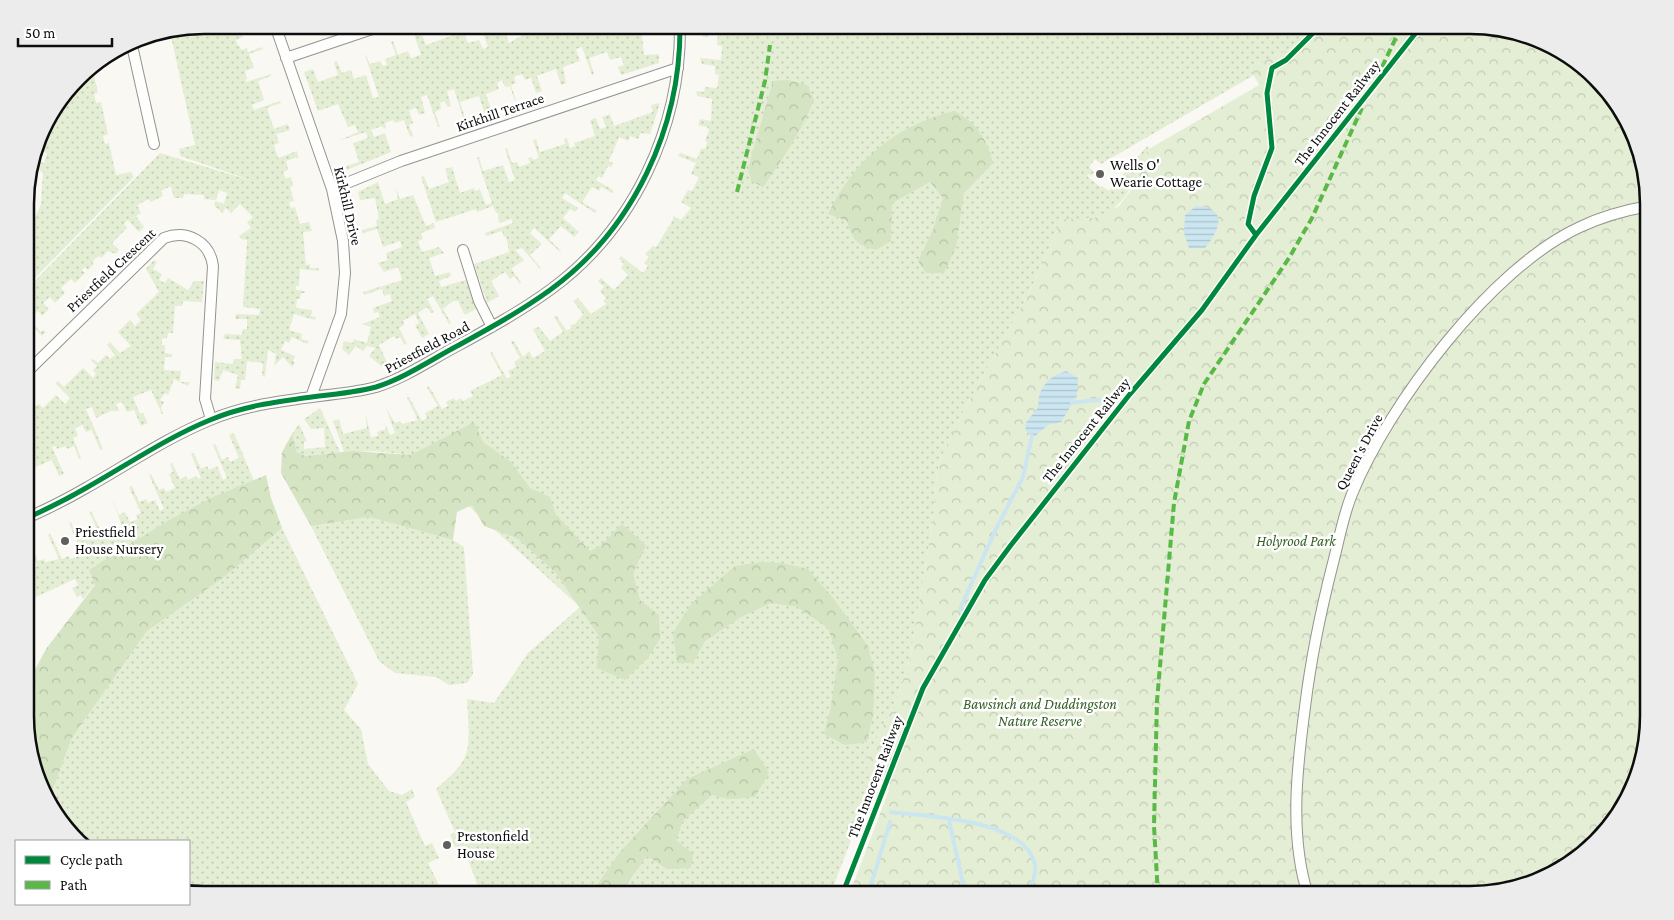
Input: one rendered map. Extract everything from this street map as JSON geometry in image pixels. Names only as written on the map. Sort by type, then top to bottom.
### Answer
[{"type":"street","name":"Kirkhill Drive","points":[[278,34],[332,189],[343,241],[344,290],[336,330],[311,397]]},
{"type":"street","points":[[286,58],[357,34]]},
{"type":"street","name":"Priestfield Road","points":[[34,514],[80,492],[169,439],[211,419],[264,404],[377,386],[394,380],[492,327],[552,289],[588,257],[613,228],[636,194],[654,158],[670,114],[678,68],[680,34]]},
{"type":"street","points":[[133,50],[154,144]]},
{"type":"street","name":"Kirkhill Terrace","points":[[332,189],[401,161],[678,68]]},
{"type":"street","name":"Queen's Drive","points":[[1305,886],[1302,875],[1297,796],[1302,728],[1325,594],[1344,519],[1362,473],[1391,421],[1432,360],[1476,310],[1517,271],[1549,245],[1580,227],[1640,209]]},
{"type":"street","name":"Priestfield Crescent","points":[[34,364],[164,238],[176,234],[187,235],[205,245],[213,266],[205,399],[211,419]]},
{"type":"street","points":[[463,250],[479,301],[492,327]]},
{"type":"green space","points":[[193,34],[242,34],[243,37],[236,40],[241,50],[247,48],[248,52],[262,47],[263,49],[249,54],[254,68],[245,71],[246,82],[271,74],[271,76],[258,81],[264,100],[252,105],[254,110],[280,101],[281,103],[267,108],[274,129],[288,124],[290,130],[276,134],[279,143],[274,145],[278,158],[297,151],[298,157],[286,161],[288,170],[283,172],[286,179],[291,177],[293,186],[290,187],[294,201],[289,202],[291,208],[295,207],[300,224],[309,222],[312,231],[303,232],[306,265],[310,264],[310,268],[319,268],[319,271],[300,269],[299,286],[296,286],[296,290],[305,291],[305,293],[301,293],[300,299],[297,299],[296,308],[312,310],[311,316],[316,317],[315,320],[294,314],[289,330],[302,334],[301,339],[309,341],[307,344],[292,337],[289,343],[285,341],[281,350],[295,356],[293,361],[295,363],[292,367],[283,357],[274,366],[276,354],[268,350],[265,377],[262,376],[263,363],[247,361],[245,380],[241,380],[240,389],[235,388],[238,375],[223,370],[219,381],[214,380],[215,362],[233,364],[234,359],[242,359],[240,340],[223,339],[225,334],[242,335],[243,329],[247,329],[247,319],[235,319],[236,314],[259,315],[260,309],[243,307],[247,240],[241,239],[239,236],[251,228],[247,222],[253,217],[240,204],[231,213],[226,208],[222,213],[214,205],[215,201],[224,204],[227,193],[219,190],[216,200],[204,199],[204,195],[184,194],[183,198],[174,198],[171,186],[161,191],[163,196],[151,202],[149,199],[137,205],[141,213],[136,216],[144,227],[139,232],[128,220],[124,224],[127,228],[112,243],[119,250],[116,254],[108,251],[101,258],[98,256],[88,270],[85,267],[82,270],[85,273],[75,283],[71,279],[61,288],[65,293],[55,303],[50,297],[43,303],[49,309],[42,316],[38,311],[34,315],[34,282],[160,153],[259,183],[180,156],[179,149],[195,145],[171,37]]},
{"type":"green space","points":[[414,34],[422,34],[426,45],[451,36],[450,34],[465,34],[468,43],[479,40],[483,49],[488,47],[483,34],[506,34],[509,43],[521,36],[520,34],[637,34],[642,35],[644,55],[659,54],[659,63],[621,75],[618,67],[624,65],[621,57],[610,60],[607,52],[589,58],[594,74],[592,75],[582,47],[576,49],[580,61],[563,67],[566,83],[561,85],[556,69],[537,76],[542,91],[536,93],[531,78],[525,80],[522,74],[514,77],[516,83],[511,85],[515,101],[510,86],[505,87],[502,80],[497,83],[499,89],[486,94],[491,109],[484,112],[479,96],[460,102],[465,118],[463,118],[454,89],[447,91],[451,106],[448,107],[444,101],[440,103],[441,109],[435,112],[440,127],[438,127],[427,95],[421,97],[425,113],[419,115],[416,108],[409,110],[413,123],[409,125],[413,136],[410,137],[404,120],[395,123],[393,120],[385,123],[386,128],[384,129],[382,126],[371,130],[374,137],[385,133],[391,152],[347,170],[346,166],[359,162],[353,143],[368,138],[366,132],[338,141],[358,132],[355,125],[348,127],[338,104],[318,111],[304,72],[313,69],[318,82],[338,75],[334,62],[337,61],[342,73],[351,70],[354,79],[366,75],[373,98],[379,97],[364,52],[370,64],[380,61],[383,66],[387,65],[385,59],[396,55],[391,42],[393,41],[398,55],[408,51],[411,58],[421,55]]},
{"type":"green space","points":[[703,34],[708,34],[708,37],[703,37]]},
{"type":"green space","points":[[718,34],[1303,34],[1292,48],[1250,68],[1254,75],[1101,164],[1095,159],[1089,167],[1094,172],[1091,176],[1088,174],[1087,176],[1100,187],[1102,186],[1109,191],[1147,146],[1149,149],[1128,193],[1119,203],[1097,217],[1062,219],[1029,293],[958,421],[942,456],[937,472],[933,520],[910,658],[899,693],[864,765],[868,767],[875,778],[833,886],[478,886],[463,846],[456,849],[450,835],[455,832],[436,789],[459,766],[467,752],[469,729],[467,699],[494,703],[528,653],[580,607],[412,455],[373,451],[344,452],[333,421],[339,419],[343,434],[367,428],[365,412],[371,437],[378,436],[377,432],[386,429],[385,423],[390,435],[395,433],[386,408],[395,423],[400,421],[402,424],[418,420],[407,398],[409,397],[422,421],[427,418],[425,413],[438,406],[427,388],[429,386],[442,409],[448,406],[446,402],[454,398],[456,401],[461,398],[463,401],[473,396],[470,391],[502,375],[490,353],[492,352],[507,379],[511,376],[508,371],[516,367],[514,362],[520,358],[511,342],[514,341],[523,357],[529,351],[533,358],[545,351],[533,329],[539,327],[550,341],[563,332],[554,317],[556,315],[567,331],[571,328],[570,325],[575,324],[583,314],[573,301],[578,298],[591,314],[606,304],[603,301],[606,298],[600,291],[604,287],[598,281],[601,278],[614,290],[628,275],[621,268],[624,264],[619,259],[621,256],[643,273],[648,266],[644,263],[649,257],[645,254],[653,246],[656,247],[673,220],[673,216],[681,220],[691,208],[681,202],[688,190],[692,191],[699,177],[691,174],[696,163],[678,156],[680,153],[697,159],[701,149],[706,148],[707,142],[705,141],[709,130],[707,127],[698,125],[700,119],[711,121],[712,99],[697,96],[696,91],[704,92],[705,87],[717,88],[719,75],[715,74],[715,66],[702,64],[700,58],[721,60],[722,46],[717,45]]},
{"type":"green space","name":"Holyrood Park","points":[[1303,34],[1470,34],[1492,35],[1514,40],[1535,47],[1574,69],[1605,100],[1623,129],[1637,171],[1640,193],[1640,727],[1637,749],[1623,791],[1605,820],[1574,851],[1555,863],[1525,877],[1481,886],[852,886],[889,790],[884,782],[865,774],[868,767],[864,765],[899,693],[910,658],[933,520],[937,472],[942,456],[958,421],[1029,293],[1062,219],[1094,218],[1119,206],[1131,190],[1149,149],[1259,85],[1250,68],[1292,48]]},
{"type":"green space","points":[[94,74],[98,93],[94,94],[96,103],[101,102],[108,134],[103,136],[105,144],[109,143],[116,175],[131,172],[134,177],[34,279],[34,220],[41,204],[43,172],[38,170],[40,162],[44,163],[47,153],[42,151],[43,149],[62,110],[76,92]]},
{"type":"green space","points":[[788,80],[807,85],[814,100],[791,145],[763,187],[751,181],[748,168],[773,81]]},
{"type":"green space","points":[[660,103],[650,134],[641,133],[638,139],[630,136],[628,141],[619,137],[609,161],[613,163],[611,167],[608,166],[602,178],[598,176],[596,180],[613,190],[612,193],[601,187],[599,191],[592,187],[582,202],[597,211],[595,213],[565,193],[562,198],[578,208],[575,212],[570,209],[563,218],[579,232],[574,237],[561,226],[549,239],[560,252],[534,228],[530,233],[542,244],[530,255],[541,268],[522,248],[515,250],[524,260],[511,269],[521,282],[520,284],[514,276],[510,279],[505,272],[491,281],[499,296],[487,303],[474,264],[509,252],[506,236],[504,237],[502,231],[486,236],[485,233],[513,223],[512,219],[499,223],[498,213],[496,213],[493,206],[477,212],[476,209],[436,222],[421,177],[424,176],[429,189],[449,182],[445,169],[452,167],[460,193],[474,188],[475,191],[479,190],[479,187],[486,205],[492,203],[477,158],[479,157],[483,171],[503,165],[509,182],[515,180],[505,149],[507,148],[512,163],[517,162],[519,167],[530,163],[528,158],[532,157],[533,160],[539,158],[533,140],[536,139],[540,152],[565,144],[564,139],[567,138],[570,148],[575,146],[574,143],[595,136],[590,120],[596,118],[600,129],[606,127],[602,117],[610,114],[614,126],[653,112],[651,105]]},
{"type":"green space","points":[[955,111],[980,132],[993,163],[964,193],[956,247],[944,273],[926,273],[918,261],[933,230],[943,198],[930,182],[892,203],[891,241],[876,250],[860,244],[854,238],[847,221],[828,214],[851,177],[864,161],[879,148],[914,125]]},
{"type":"green space","points":[[378,182],[385,204],[398,199],[395,186],[400,199],[413,195],[426,226],[434,223],[435,228],[421,233],[423,239],[418,241],[422,252],[439,247],[444,253],[429,258],[435,276],[450,272],[451,276],[439,281],[441,287],[466,280],[476,309],[465,315],[458,301],[453,301],[443,309],[451,323],[449,324],[433,296],[427,299],[434,312],[431,313],[427,307],[418,313],[429,334],[422,338],[415,325],[419,323],[415,314],[403,321],[404,325],[399,328],[407,344],[405,345],[400,337],[396,339],[394,336],[379,345],[389,367],[385,369],[369,356],[375,348],[367,346],[363,351],[356,346],[349,355],[342,349],[344,341],[353,343],[354,339],[367,343],[371,327],[362,324],[380,317],[378,312],[374,313],[373,308],[392,301],[390,294],[384,296],[382,289],[364,295],[363,292],[402,280],[398,267],[384,272],[378,263],[388,260],[386,253],[402,247],[400,241],[383,247],[377,229],[363,233],[362,230],[377,226],[376,220],[379,219],[375,198],[360,200],[358,192]]},
{"type":"green space","points":[[154,260],[157,262],[153,269],[162,274],[159,280],[165,283],[168,278],[188,290],[194,281],[204,281],[202,302],[183,301],[182,306],[175,306],[173,333],[168,333],[167,338],[162,339],[162,345],[165,345],[165,353],[172,354],[172,357],[165,357],[164,370],[181,371],[180,382],[174,379],[168,395],[165,393],[160,400],[164,402],[161,408],[163,414],[151,390],[133,397],[140,414],[143,413],[148,423],[141,426],[134,410],[127,412],[122,402],[116,404],[119,411],[111,411],[96,418],[92,407],[86,409],[103,449],[100,450],[92,430],[86,432],[82,425],[75,428],[78,436],[73,438],[81,458],[79,459],[74,446],[67,449],[66,446],[57,449],[56,446],[52,447],[64,474],[59,476],[52,460],[34,468],[34,406],[39,404],[43,408],[56,395],[65,404],[70,398],[55,383],[58,381],[64,387],[83,368],[93,378],[96,374],[93,370],[97,366],[91,360],[93,359],[98,363],[106,355],[110,359],[115,355],[107,345],[110,342],[120,353],[131,346],[118,332],[130,320],[135,326],[141,320],[136,314],[159,292],[146,269]]},
{"type":"green space","points":[[34,325],[41,332],[43,330],[46,332],[42,336],[34,328]]},
{"type":"green space","points":[[180,382],[190,382],[188,386]]},
{"type":"green space","points":[[320,408],[340,452],[305,456],[297,452],[292,434],[299,424],[307,441],[304,442],[304,449],[325,447],[324,428],[311,429],[304,419]]},
{"type":"green space","points":[[474,422],[483,442],[511,462],[530,488],[550,497],[556,515],[590,551],[600,546],[622,524],[646,545],[633,573],[640,600],[659,615],[660,639],[647,659],[625,680],[597,668],[599,636],[555,572],[517,538],[484,526],[472,505],[457,512],[453,540],[369,517],[311,526],[281,473],[282,452],[292,434],[297,452],[305,456],[352,451],[411,455]]},
{"type":"green space","points":[[234,433],[254,481],[190,511],[89,570],[95,584],[83,599],[81,595],[77,597],[72,588],[78,585],[75,579],[34,598],[34,568],[37,566],[34,559],[34,551],[38,561],[44,559],[45,562],[59,559],[48,535],[50,533],[62,559],[68,556],[70,559],[78,556],[76,551],[80,549],[69,523],[71,522],[78,539],[85,536],[87,539],[95,536],[97,539],[101,537],[89,512],[91,511],[101,531],[115,525],[117,528],[122,526],[112,499],[119,515],[125,512],[130,522],[138,519],[136,515],[141,513],[129,487],[132,486],[139,502],[146,499],[148,503],[155,500],[160,511],[164,509],[149,475],[151,474],[159,490],[164,488],[166,492],[175,488],[169,474],[173,472],[170,464],[172,463],[180,479],[186,476],[188,480],[196,476],[198,479],[201,478],[191,454],[194,453],[201,469],[207,466],[209,470],[217,466],[223,480],[227,478],[213,445],[215,444],[222,460],[228,457],[230,462],[239,458],[229,435]]},
{"type":"green space","points":[[266,475],[271,498],[282,528],[224,577],[147,631],[72,738],[52,792],[40,760],[35,738],[34,716],[34,672],[46,649],[95,585],[89,570],[169,520],[211,498]]},
{"type":"green space","points":[[369,517],[453,540],[464,547],[473,674],[467,683],[449,685],[436,677],[395,673],[379,661],[311,526]]},
{"type":"green space","points":[[282,528],[358,684],[344,710],[361,729],[368,764],[389,791],[402,795],[412,789],[415,797],[406,802],[425,846],[432,843],[439,858],[428,863],[440,886],[190,885],[190,840],[88,840],[69,820],[52,792],[72,738],[147,631]]},
{"type":"green space","points":[[761,562],[782,563],[808,569],[834,599],[868,646],[875,673],[873,715],[867,742],[845,745],[824,734],[831,706],[838,659],[828,628],[797,607],[771,603],[741,617],[705,641],[693,663],[677,663],[673,633],[691,604],[735,566]]},
{"type":"green space","points":[[754,749],[769,773],[755,797],[729,799],[712,795],[683,821],[676,840],[693,854],[691,868],[667,869],[647,856],[625,886],[596,886],[620,852],[687,779]]},
{"type":"water","points":[[1196,206],[1213,211],[1217,215],[1218,221],[1215,234],[1205,248],[1189,248],[1184,233],[1185,215]]},
{"type":"water","points":[[1066,371],[1078,378],[1077,396],[1061,422],[1048,425],[1035,436],[1029,434],[1025,427],[1027,421],[1037,409],[1040,392],[1053,377]]},
{"type":"waterway","points":[[1072,403],[1095,400],[1120,401]]},
{"type":"waterway","points":[[964,611],[960,609],[995,531],[1023,477],[1032,436]]},
{"type":"waterway","points":[[891,812],[974,823],[996,829],[1014,838],[1028,850],[1035,865],[1035,876],[1032,886]]},
{"type":"waterway","points":[[949,820],[965,886]]},
{"type":"waterway","points":[[871,886],[890,822]]},
{"type":"marked path","points":[[1382,67],[1398,34]]},
{"type":"marked path","points":[[737,192],[765,81],[770,45]]},
{"type":"marked path","points":[[1157,886],[1154,826],[1157,701],[1174,503],[1189,421],[1204,384],[1289,258],[1312,218],[1362,108]]},
{"type":"cycle path","points":[[34,515],[79,492],[178,435],[223,415],[264,404],[362,390],[397,379],[505,319],[550,290],[580,265],[606,237],[628,206],[647,173],[661,138],[672,101],[678,63],[680,34]]},
{"type":"cycle path","points":[[1256,235],[1248,224],[1254,196],[1272,148],[1267,93],[1272,68],[1286,60],[1312,34]]},
{"type":"cycle path","name":"The Innocent Railway","points":[[846,886],[923,688],[985,580],[1130,394],[1202,310],[1256,235],[1415,34]]},
{"type":"place","name":"Wells O' Wearie Cottage","points":[[1100,174]]},
{"type":"place","name":"Priestfield House Nursery","points":[[65,541]]},
{"type":"place","name":"Prestonfield House","points":[[447,845]]},
{"type":"park label","name":"Bawsinch and Duddingston Nature Reserve","points":[[1040,712]]}]
